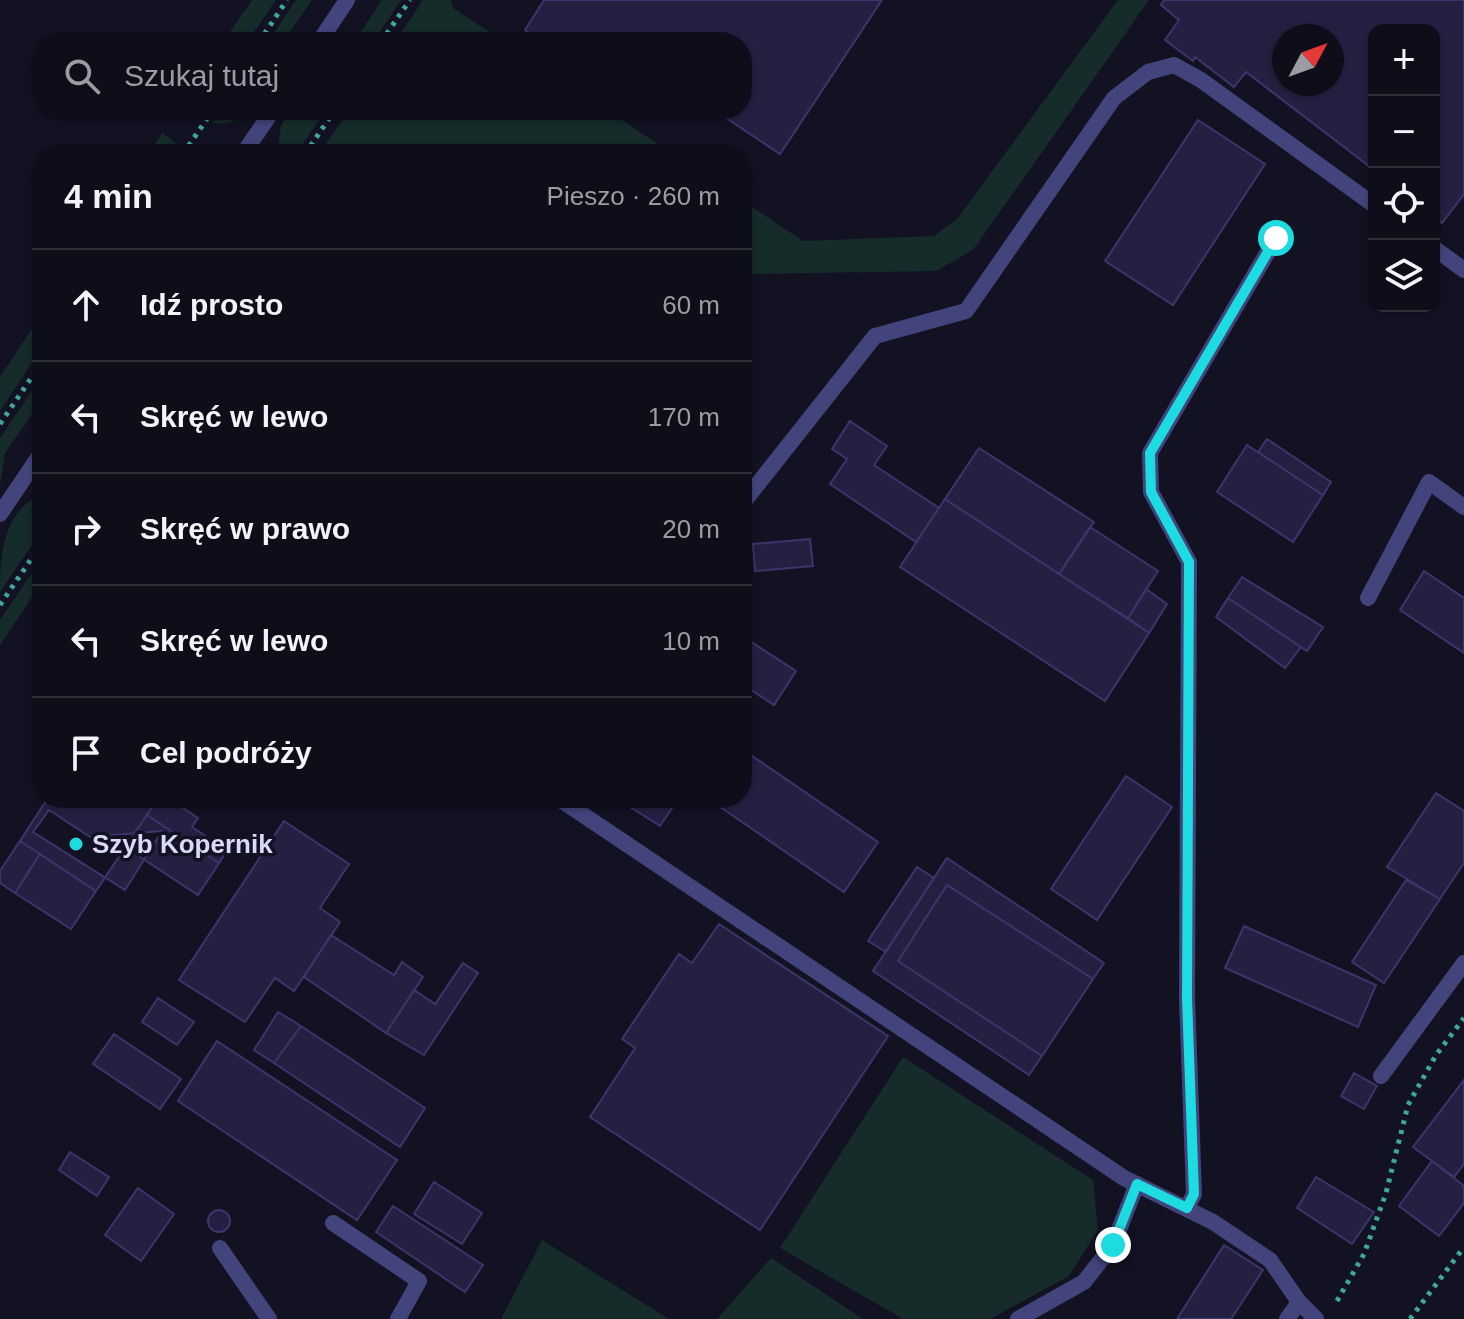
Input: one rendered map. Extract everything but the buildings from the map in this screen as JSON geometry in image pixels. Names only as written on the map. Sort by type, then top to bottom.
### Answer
[{"type":"street","points":[[326,32],[347,0]]},
{"type":"street","points":[[752,491],[875,336],[966,311],[1114,98],[1148,72],[1174,65],[1201,80],[1368,201]]},
{"type":"street","points":[[250,144],[266,120]]},
{"type":"street","points":[[1187,1208],[1194,1194],[1187,998],[1189,562],[1151,492],[1150,453],[1276,238]]},
{"type":"street","points":[[1440,252],[1464,270]]},
{"type":"street","points":[[0,514],[32,467]]},
{"type":"street","points":[[1368,598],[1429,482],[1464,507]]},
{"type":"street","points":[[573,808],[1124,1178],[1187,1208],[1270,1260],[1299,1302],[1316,1319]]},
{"type":"street","points":[[1381,1076],[1464,963]]},
{"type":"street","points":[[1018,1319],[1084,1282],[1113,1245],[1137,1184]]},
{"type":"street","points":[[333,1223],[419,1281],[398,1319]]},
{"type":"street","points":[[220,1248],[269,1319]]},
{"type":"street","points":[[1287,1319],[1299,1302]]},
{"type":"path","points":[[266,32],[287,0]]},
{"type":"path","points":[[388,32],[410,0]]},
{"type":"path","points":[[190,144],[206,120]]},
{"type":"path","points":[[312,144],[328,120]]},
{"type":"path","points":[[0,424],[32,377]]},
{"type":"path","points":[[0,605],[32,558]]},
{"type":"path","points":[[1337,1301],[1364,1254],[1386,1193],[1408,1105],[1436,1055],[1464,1018]]},
{"type":"path","points":[[1410,1319],[1464,1247]]},
{"type":"green space","points":[[252,0],[276,0],[254,32],[230,32]]},
{"type":"green space","points":[[296,0],[312,0],[290,32],[275,32]]},
{"type":"green space","points":[[382,0],[401,0],[380,32],[361,32]]},
{"type":"green space","points":[[423,0],[451,0],[453,8],[490,32],[402,32]]},
{"type":"green space","points":[[1118,0],[1149,0],[973,250],[936,271],[752,274],[752,207],[803,241],[934,236],[957,219]]},
{"type":"green space","points":[[215,120],[235,120],[224,123],[213,123]]},
{"type":"green space","points":[[285,120],[319,120],[303,144],[278,144]]},
{"type":"green space","points":[[342,120],[622,120],[658,144],[326,144]]},
{"type":"green space","points":[[162,133],[178,144],[155,144]]},
{"type":"green space","points":[[32,329],[32,363],[0,411],[0,377]]},
{"type":"green space","points":[[32,391],[32,414],[5,453],[0,485],[0,438]]},
{"type":"green space","points":[[32,500],[32,545],[0,592],[6,536],[19,511]]},
{"type":"green space","points":[[32,573],[32,597],[0,645],[0,620]]},
{"type":"green space","points":[[903,1057],[1093,1180],[1098,1230],[1069,1276],[990,1319],[903,1319],[780,1248]]},
{"type":"green space","points":[[542,1240],[669,1319],[501,1319]]},
{"type":"green space","points":[[771,1258],[863,1319],[717,1319]]},
{"type":"place","name":"Szyb Kopernik","points":[[76,844]]},
{"type":"route","points":[[1113,1245],[1137,1184],[1187,1208],[1194,1194],[1187,998],[1189,562],[1151,492],[1150,453],[1276,238]]}]
